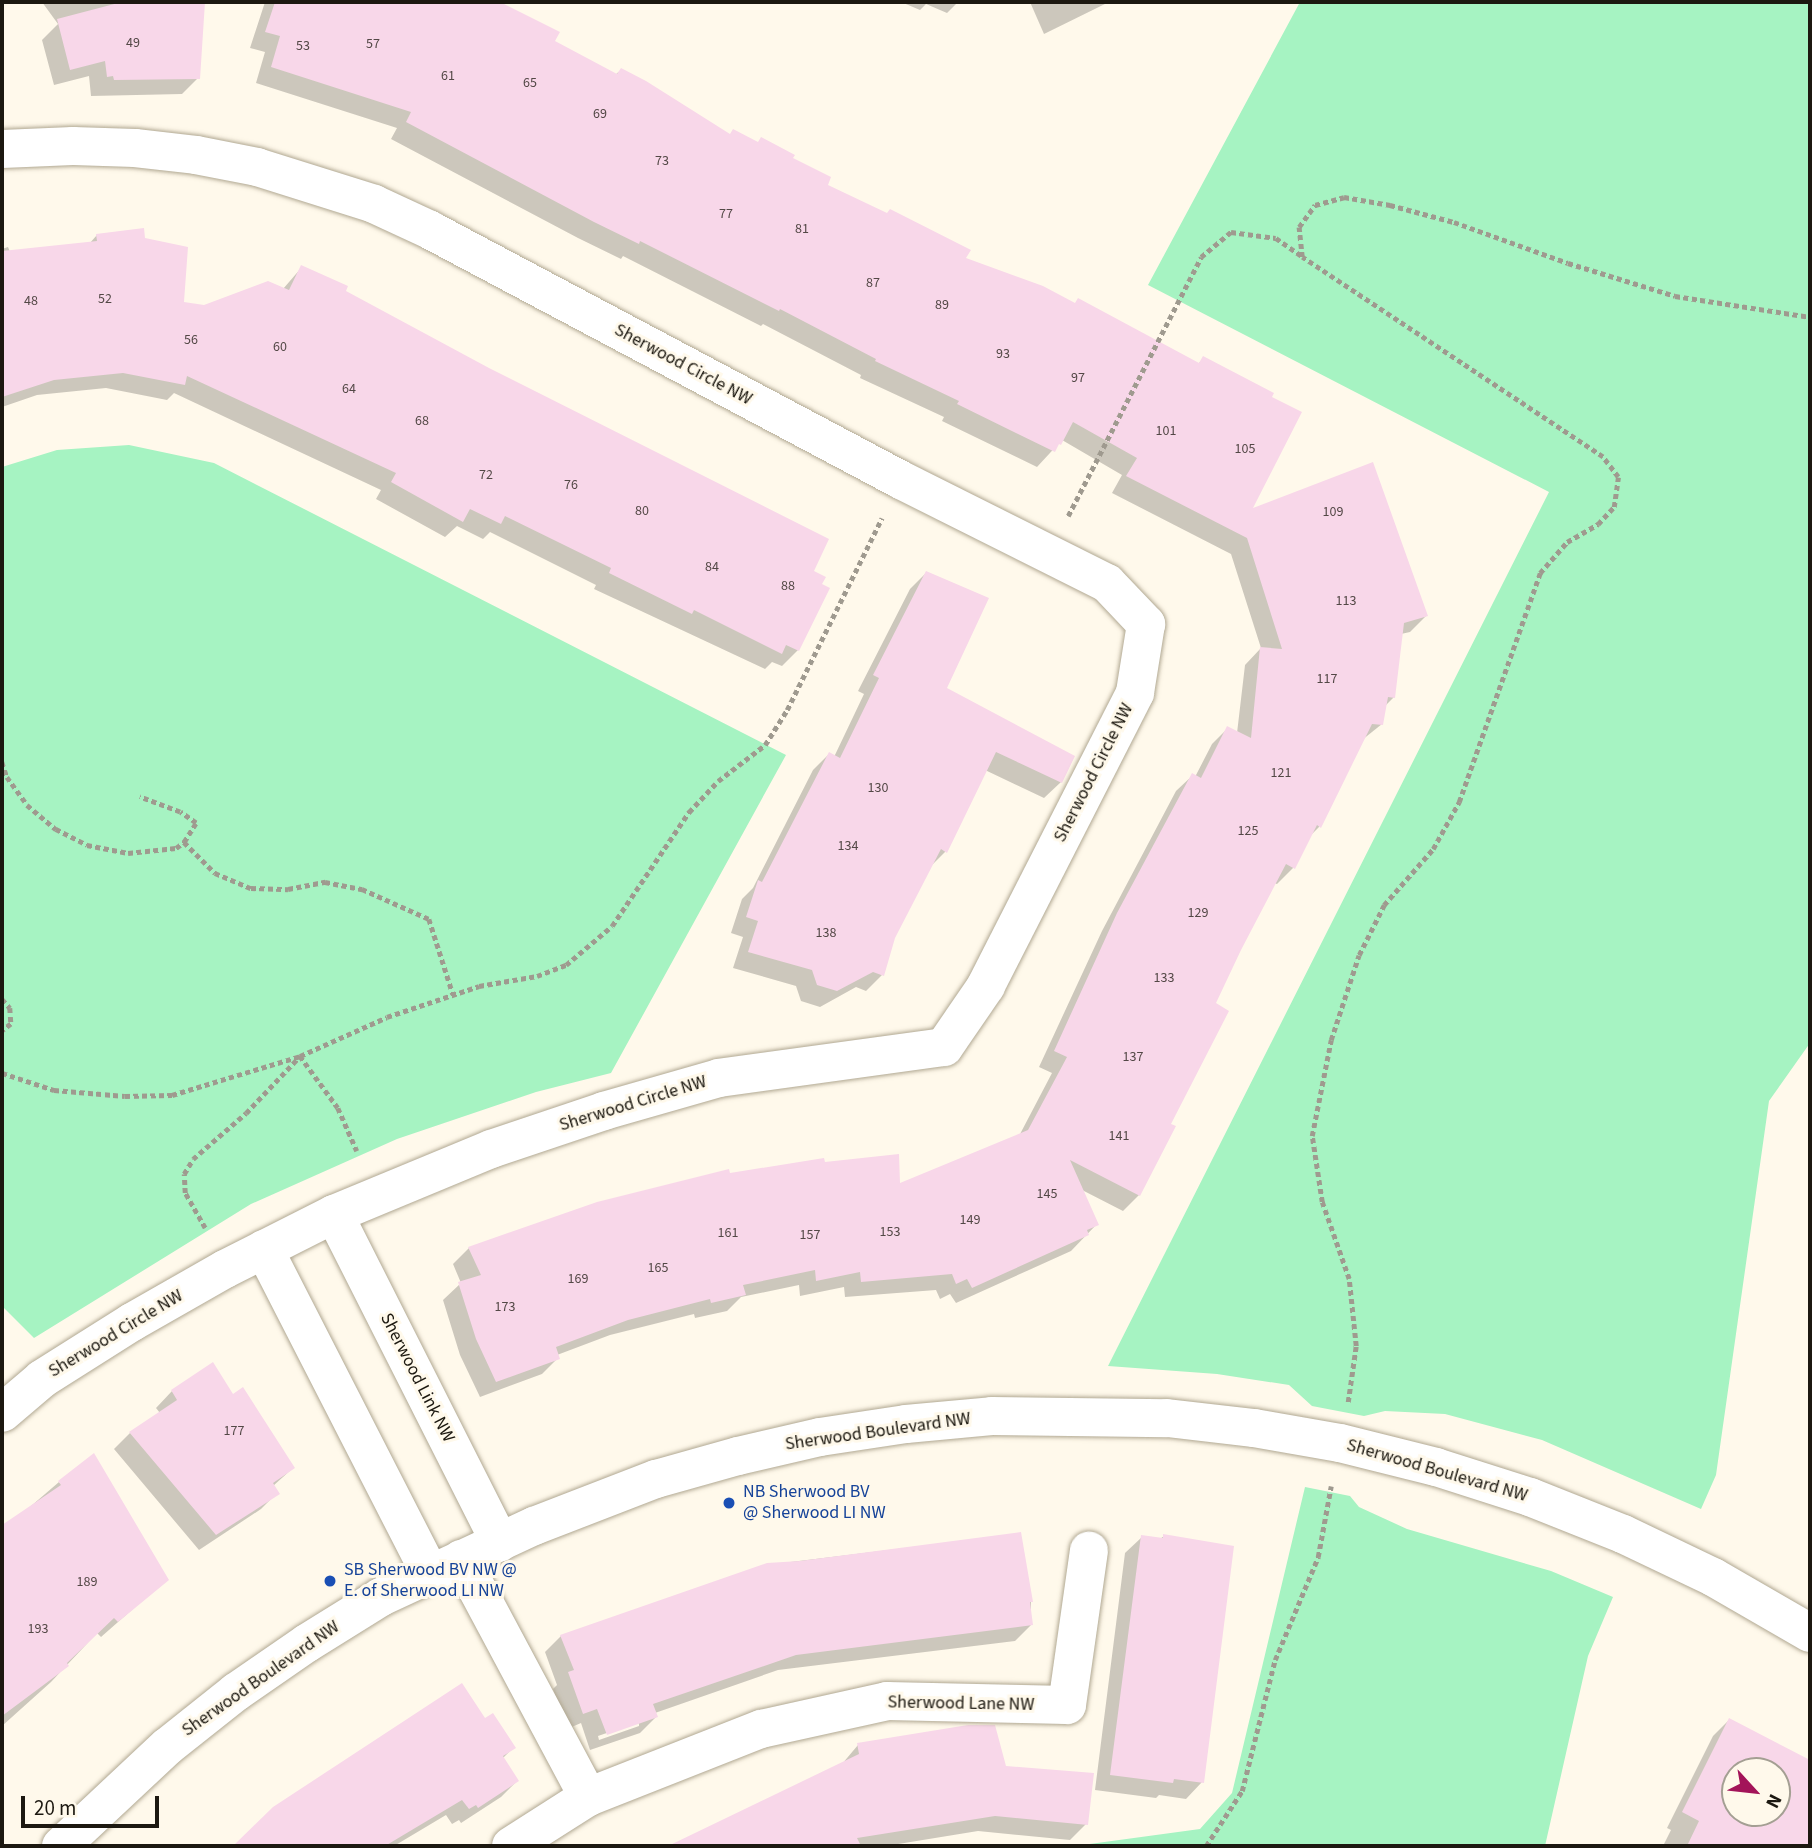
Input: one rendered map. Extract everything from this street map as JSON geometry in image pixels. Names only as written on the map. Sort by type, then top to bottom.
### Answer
[{"type":"street","name":"Sherwood Circle NW","points":[[2,1413],[42,1379],[132,1322],[264,1249],[334,1214],[491,1149],[604,1111],[719,1078],[944,1047],[985,986],[1135,693],[1146,624],[1107,583],[901,480],[430,230],[374,204],[257,167],[196,155],[135,148],[3,145]]},
{"type":"street","name":"Sherwood Link NW","points":[[334,1214],[500,1542]]},
{"type":"street","points":[[264,1249],[445,1567],[588,1797]]},
{"type":"street","name":"Sherwood Boulevard NW","points":[[61,1846],[168,1746],[236,1692],[349,1617],[445,1567],[577,1508],[656,1479],[738,1455],[820,1437],[906,1424],[992,1416],[1167,1418],[1254,1427],[1340,1443],[1436,1467],[1530,1497],[1623,1534],[1713,1577],[1810,1633]]},
{"type":"street","name":"Sherwood Lane NW","points":[[511,1846],[588,1797],[761,1729],[887,1701],[1067,1705],[1088,1551]]},
{"type":"path","points":[[1302,257],[1299,227],[1315,205],[1344,197],[1390,205],[1454,222],[1568,263],[1675,296],[1810,317]]},
{"type":"path","points":[[1051,554],[1072,506],[1201,257],[1231,232],[1276,238],[1603,457],[1618,477],[1614,507],[1598,524],[1567,542],[1540,573],[1459,802],[1433,849],[1384,905],[1359,955],[1331,1040],[1312,1136],[1322,1202],[1349,1279],[1356,1346],[1348,1404]]},
{"type":"path","points":[[2,1073],[54,1090],[125,1096],[172,1095],[300,1056],[387,1017],[479,986],[537,976],[566,965],[612,926],[689,812],[718,781],[765,745],[787,710],[901,480]]},
{"type":"path","points":[[2,762],[7,777],[27,805],[56,829],[88,845],[128,853],[176,848],[184,842],[196,823],[180,811],[139,797]]},
{"type":"path","points":[[184,842],[215,873],[251,888],[288,890],[325,882],[362,889],[429,919],[453,995]]},
{"type":"path","points":[[2,999],[10,1008],[11,1024],[2,1031]]},
{"type":"path","points":[[300,1056],[338,1108],[357,1151]]},
{"type":"path","points":[[205,1228],[185,1193],[184,1174],[193,1159],[246,1113],[300,1056]]},
{"type":"path","points":[[1206,1846],[1241,1791],[1275,1660],[1318,1556],[1331,1483]]},
{"type":"green space","points":[[1300,2],[1810,2],[1810,1043],[1769,1101],[1716,1475],[1701,1509],[1542,1440],[1445,1414],[1385,1411],[1364,1416],[1312,1406],[1289,1385],[1217,1374],[1108,1366],[1549,492],[1148,285]]},
{"type":"green space","points":[[129,445],[214,463],[786,755],[611,1073],[536,1092],[397,1139],[251,1204],[34,1338],[2,1306],[2,467],[57,450]]},
{"type":"green space","points":[[1305,1487],[1350,1496],[1359,1507],[1407,1529],[1551,1571],[1613,1597],[1588,1656],[1545,1846],[1075,1846],[1200,1829],[1232,1793]]},
{"type":"building","points":[[122,2],[205,2],[200,79],[114,80],[113,76],[107,77],[105,61],[70,70],[57,19]]},
{"type":"building","points":[[275,2],[500,2],[560,32],[555,41],[617,74],[621,68],[646,81],[730,134],[733,129],[758,142],[761,137],[795,155],[793,158],[831,177],[828,185],[887,213],[890,209],[971,250],[966,258],[1043,286],[1075,303],[1078,298],[1199,363],[1203,356],[1274,393],[1272,397],[1302,412],[1253,508],[1373,462],[1428,616],[1404,623],[1395,698],[1388,697],[1383,725],[1372,724],[1321,828],[1317,825],[1295,869],[1286,864],[1241,950],[1216,1003],[1229,1011],[1171,1124],[1176,1126],[1140,1196],[1070,1160],[1099,1225],[1087,1230],[1089,1235],[972,1288],[967,1279],[956,1284],[952,1274],[861,1282],[860,1272],[816,1281],[815,1270],[743,1285],[746,1295],[711,1303],[710,1299],[628,1320],[556,1347],[560,1359],[496,1382],[476,1339],[458,1282],[481,1275],[468,1247],[597,1202],[729,1169],[730,1173],[824,1158],[825,1162],[899,1154],[900,1183],[1028,1130],[1067,1057],[1054,1051],[1117,913],[1192,773],[1201,778],[1227,726],[1251,738],[1260,647],[1282,649],[1247,538],[1126,476],[1137,458],[1073,422],[1055,452],[957,404],[959,401],[875,361],[876,359],[780,309],[779,311],[640,241],[639,244],[594,222],[406,122],[411,112],[271,67],[280,36],[265,32]]},
{"type":"building","points":[[144,228],[145,238],[188,247],[184,302],[204,305],[268,281],[289,290],[301,265],[348,286],[346,291],[489,368],[829,539],[814,571],[826,577],[822,584],[830,588],[799,651],[786,645],[782,654],[694,610],[692,614],[609,573],[611,568],[505,516],[501,524],[470,509],[463,522],[391,482],[396,473],[187,376],[185,385],[123,373],[54,380],[2,397],[2,251],[97,241],[96,234]]},
{"type":"building","points":[[926,571],[989,598],[947,688],[1075,756],[1062,783],[996,752],[947,853],[941,849],[895,938],[884,976],[873,972],[837,991],[817,985],[812,970],[748,952],[758,921],[746,917],[758,880],[762,882],[829,752],[840,758],[879,678],[873,675]]},
{"type":"building","points":[[213,1362],[233,1394],[243,1387],[295,1468],[273,1483],[280,1494],[216,1535],[129,1432],[177,1400],[171,1390]]},
{"type":"building","points":[[94,1453],[169,1580],[118,1622],[114,1618],[67,1663],[69,1666],[2,1716],[2,1525],[61,1485],[58,1481]]},
{"type":"building","points":[[1021,1532],[1033,1602],[1030,1602],[1033,1625],[796,1655],[653,1704],[658,1717],[607,1735],[597,1709],[583,1714],[568,1672],[574,1670],[560,1635],[767,1563]]},
{"type":"building","points":[[1163,1534],[1234,1546],[1204,1783],[1174,1779],[1173,1783],[1110,1775],[1141,1535],[1163,1538]]},
{"type":"building","points":[[462,1683],[485,1718],[493,1713],[516,1748],[503,1756],[519,1781],[478,1808],[476,1805],[469,1809],[462,1800],[385,1846],[233,1846],[273,1807]]},
{"type":"building","points":[[1729,1718],[1810,1760],[1810,1846],[1687,1846],[1699,1821],[1682,1812]]},
{"type":"building","points":[[968,1725],[995,1725],[1006,1766],[1094,1773],[1088,1825],[995,1816],[857,1838],[861,1846],[668,1846],[859,1754],[857,1743]]},
{"type":"place","name":"NB Sherwood BV @ Sherwood LI NW","points":[[729,1503]]},
{"type":"place","name":"SB Sherwood BV NW @ E. of Sherwood LI NW","points":[[330,1581]]}]
